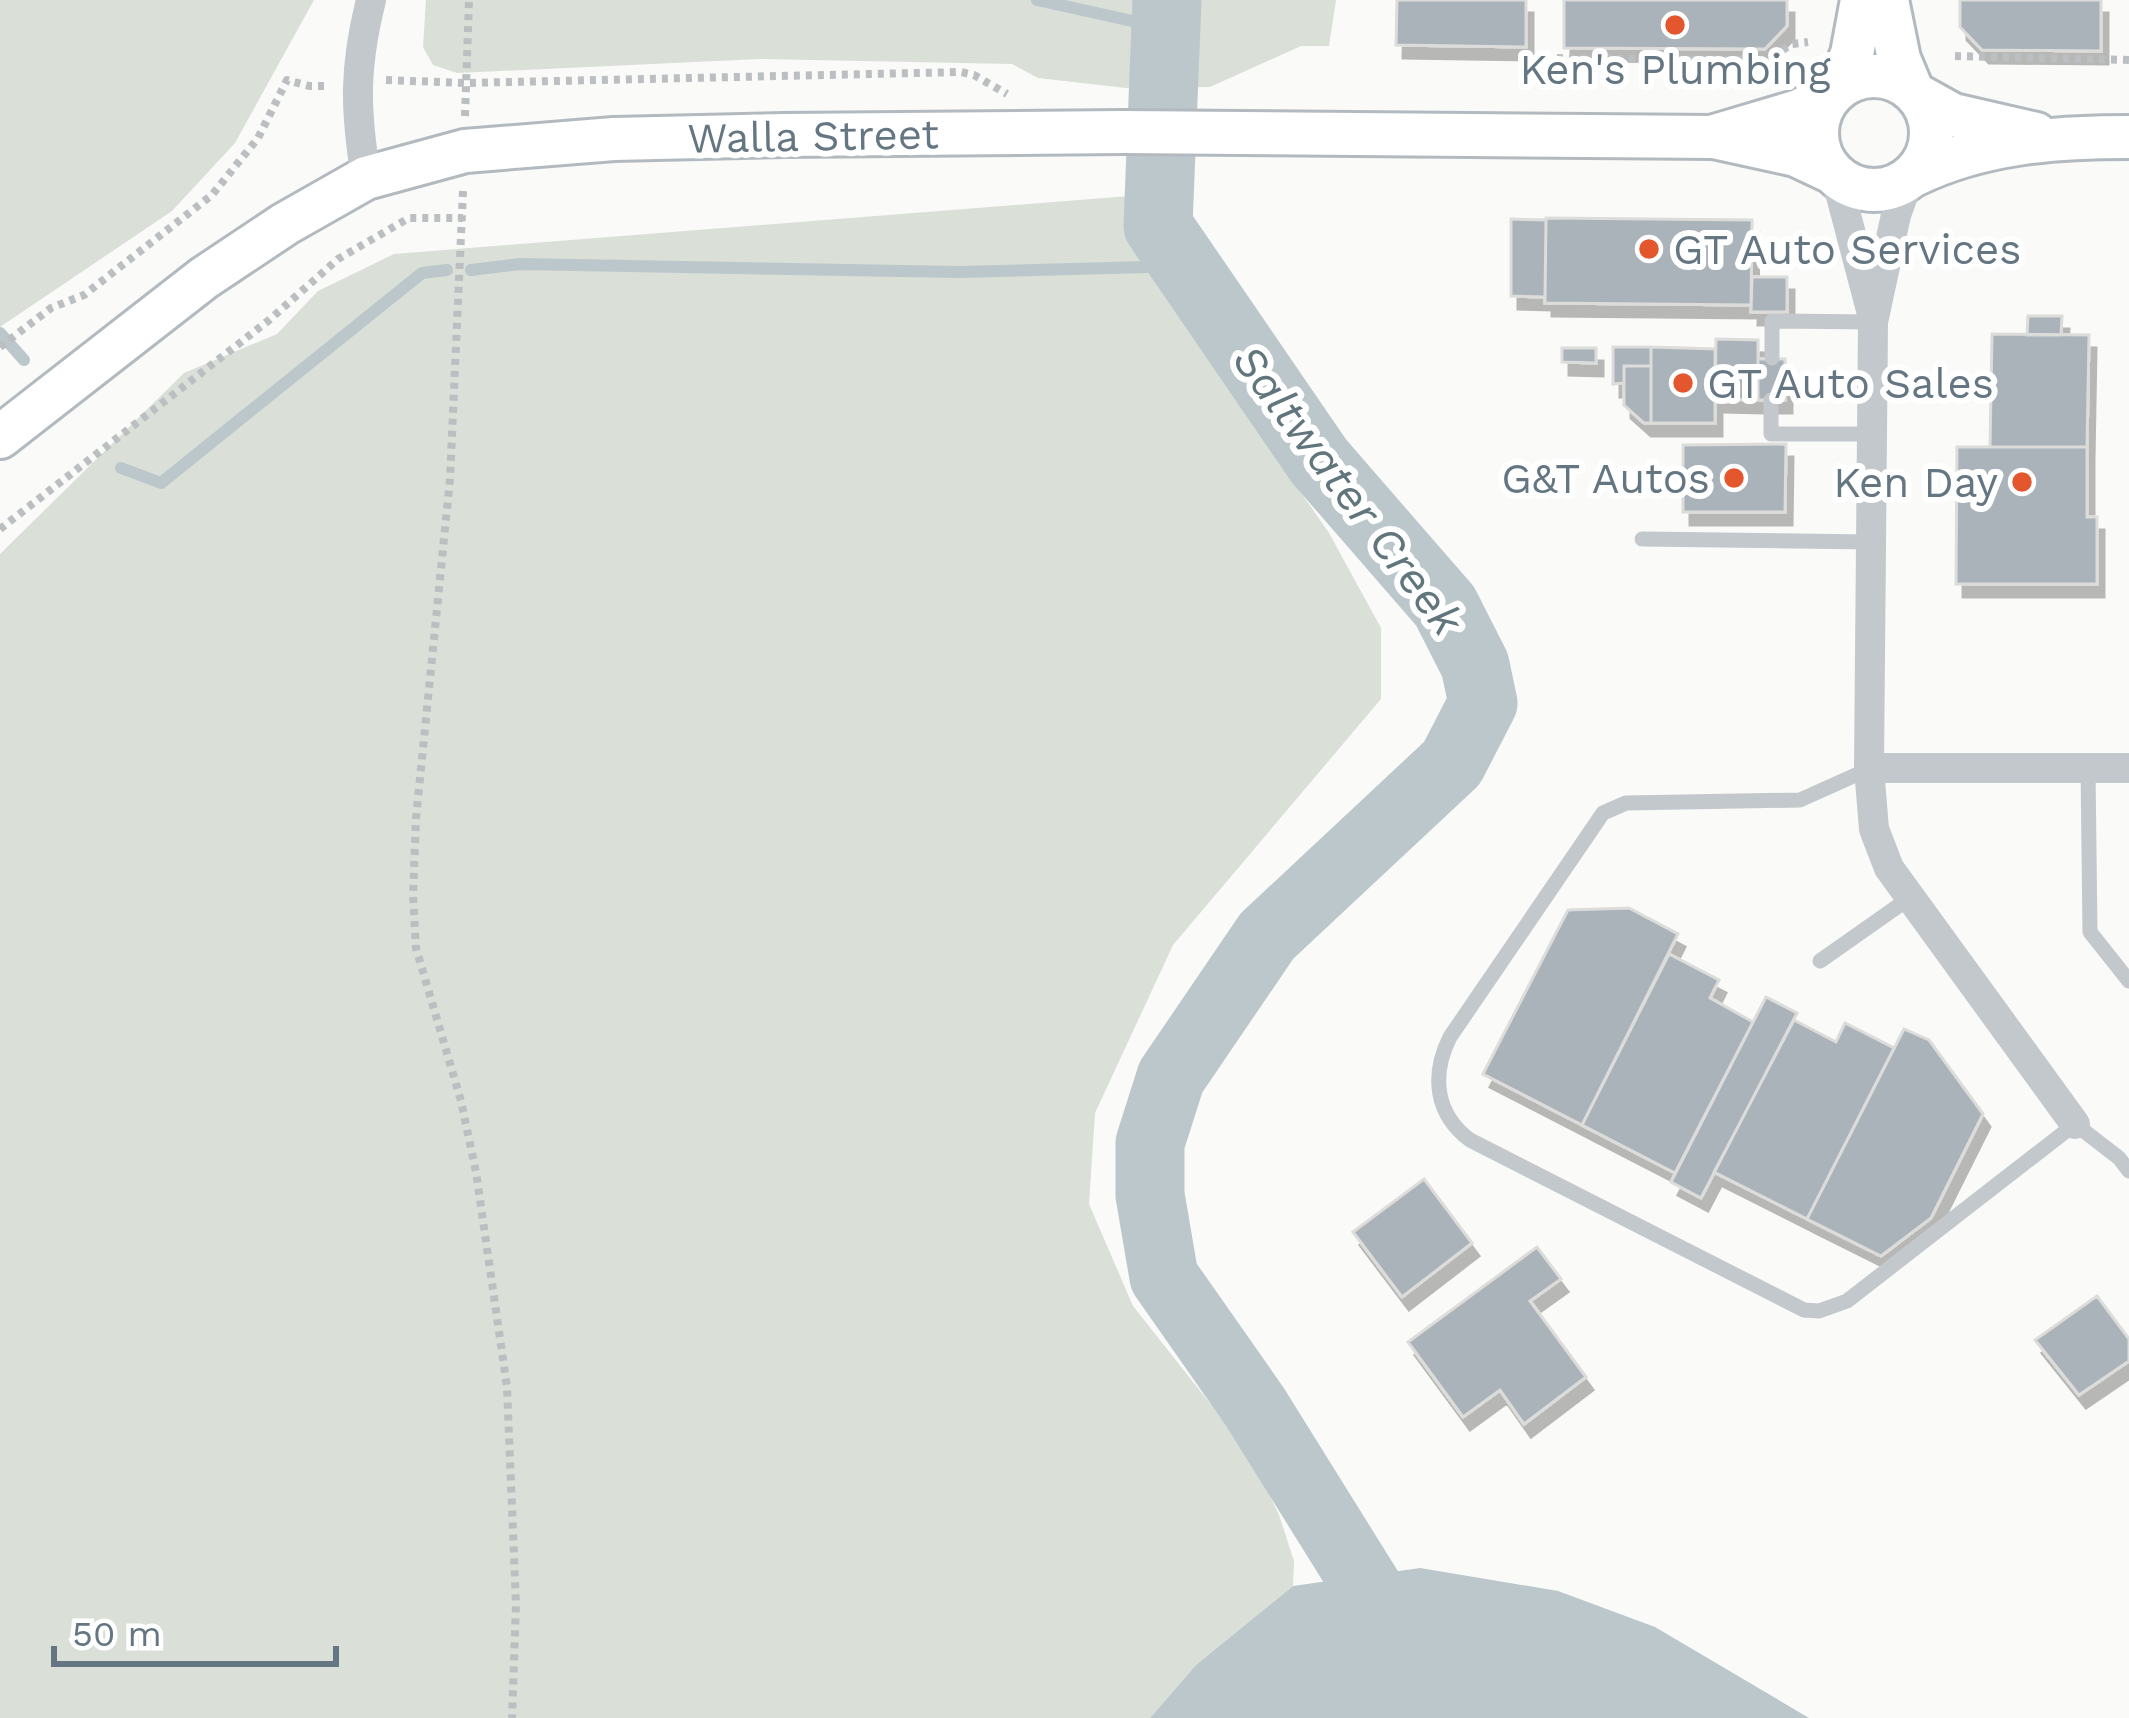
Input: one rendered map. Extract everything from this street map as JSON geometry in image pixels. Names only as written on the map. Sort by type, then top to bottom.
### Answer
[{"type":"street","points":[[366,178],[356,111],[359,49],[371,0]]},
{"type":"street","points":[[1862,0],[1852,54],[1817,124],[1821,157],[1849,186],[1880,191],[1953,158],[2048,137],[2129,137]]},
{"type":"street","points":[[1888,0],[1899,59],[1931,127],[1930,144],[1896,215],[1873,322],[1869,802],[1879,849],[2075,1124]]},
{"type":"street","points":[[1835,91],[1868,76],[1899,81],[1954,115],[2048,137]]},
{"type":"street","name":"Walla Street","points":[[1714,136],[1799,111],[1835,91]]},
{"type":"street","name":"Walla Street","points":[[0,437],[204,278],[285,224],[366,178],[465,151],[614,139],[1123,132],[1714,136],[1796,155],[1833,174]]},
{"type":"street","points":[[1833,174],[1873,322]]},
{"type":"street","points":[[1869,768],[2129,768]]},
{"type":"lane","points":[[1772,358],[1772,321],[1873,322]]},
{"type":"lane","points":[[1772,400],[1772,434],[1872,434]]},
{"type":"lane","points":[[1642,538],[1871,542]]},
{"type":"lane","points":[[1869,768],[1800,800],[1626,803],[1603,814],[1450,1036],[1438,1079],[1446,1116],[1470,1140],[1784,1302],[1819,1311],[1846,1300],[2075,1124],[2120,1158],[2129,1171]]},
{"type":"lane","points":[[2088,768],[2090,932],[2129,981]]},
{"type":"lane","points":[[1820,961],[1911,897]]},
{"type":"path","points":[[465,119],[469,0]]},
{"type":"path","points":[[1545,58],[1766,60],[1792,44],[1808,42]]},
{"type":"path","points":[[1954,56],[2129,60]]},
{"type":"path","points":[[0,347],[51,308],[85,295],[212,195],[257,138],[287,80],[320,87],[409,79],[465,83],[961,72],[1022,98]]},
{"type":"path","points":[[463,190],[451,479],[416,818],[413,896],[416,948],[461,1101],[476,1172],[507,1387],[517,1604],[512,1718]]},
{"type":"path","points":[[0,529],[268,321],[338,260],[409,218],[463,218]]},
{"type":"shaded area","points":[[0,0],[314,0],[235,143],[172,211],[0,327]]},
{"type":"shaded area","points":[[426,0],[1336,0],[1329,46],[1301,46],[1210,87],[1126,88],[1038,78],[1012,64],[759,59],[457,73],[433,65],[423,47]]},
{"type":"shaded area","points":[[1129,196],[1158,287],[1329,533],[1381,628],[1381,699],[1173,945],[1095,1113],[1089,1204],[1133,1306],[1250,1454],[1279,1515],[1294,1561],[1293,1586],[1196,1665],[1150,1718],[0,1718],[0,554],[184,373],[277,334],[318,291],[394,254]]},
{"type":"shaded area","points":[[1420,1568],[1558,1591],[1655,1627],[1809,1718],[1150,1718],[1196,1665],[1293,1586]]},
{"type":"building","points":[[1397,0],[1526,0],[1526,47],[1396,45]]},
{"type":"building","name":"Ken's Plumbing","points":[[1564,0],[1787,0],[1787,26],[1765,49],[1564,48]]},
{"type":"building","points":[[1960,0],[2101,0],[2101,51],[1982,50],[1960,27]]},
{"type":"building","name":"GT Auto Services","points":[[1546,218],[1752,220],[1751,305],[1545,303]]},
{"type":"building","points":[[1511,219],[1546,220],[1545,297],[1511,296]]},
{"type":"building","points":[[1752,277],[1787,277],[1787,312],[1751,312]]},
{"type":"building","points":[[2028,316],[2062,316],[2061,335],[2027,335]]},
{"type":"building","name":"Ken Day","points":[[1992,334],[2089,335],[2087,447],[1990,447]]},
{"type":"building","points":[[1716,339],[1758,340],[1758,400],[1715,399]]},
{"type":"building","points":[[1613,347],[1651,347],[1651,366],[1624,366],[1624,383],[1613,384]]},
{"type":"building","name":"GT Auto Sales","points":[[1651,347],[1715,349],[1715,423],[1651,423]]},
{"type":"building","points":[[1562,348],[1596,348],[1596,363],[1562,362]]},
{"type":"building","points":[[1758,359],[1785,359],[1785,400],[1758,400]]},
{"type":"building","points":[[1624,366],[1651,366],[1651,423],[1644,423],[1624,405]]},
{"type":"building","name":"G&T Autos","points":[[1786,444],[1785,512],[1683,512],[1683,445]]},
{"type":"building","name":"Ken Day","points":[[1957,447],[2087,447],[2087,517],[2097,517],[2097,584],[1956,584]]},
{"type":"building","points":[[1629,908],[1678,934],[1582,1125],[1483,1074],[1568,910]]},
{"type":"building","points":[[1669,954],[1719,980],[1710,998],[1753,1022],[1675,1173],[1582,1125]]},
{"type":"building","points":[[1766,997],[1797,1013],[1701,1198],[1671,1182]]},
{"type":"building","points":[[1794,1020],[1836,1042],[1845,1023],[1894,1048],[1807,1219],[1714,1172]]},
{"type":"building","points":[[1904,1029],[1929,1040],[1983,1114],[1931,1218],[1881,1256],[1807,1219]]},
{"type":"building","points":[[1424,1179],[1472,1243],[1402,1297],[1353,1232]]},
{"type":"building","points":[[1537,1247],[1561,1279],[1530,1301],[1586,1377],[1524,1424],[1500,1390],[1463,1417],[1408,1342]]},
{"type":"building","points":[[2097,1296],[2129,1339],[2129,1361],[2079,1395],[2035,1340]]},
{"type":"waterway","points":[[1037,0],[1164,28]]},
{"type":"waterway","name":"Saltwater Creek","points":[[1167,0],[1158,226],[1319,461],[1445,606],[1475,665],[1483,703],[1452,763],[1267,936],[1171,1077],[1150,1143],[1150,1195],[1164,1277],[1255,1407],[1379,1606]]},
{"type":"waterway","points":[[471,270],[520,264],[959,272],[1185,266]]},
{"type":"waterway","points":[[121,468],[161,483],[422,273],[447,270]]},
{"type":"waterway","points":[[0,333],[24,360]]},
{"type":"place","name":"Ken's Plumbing","points":[[1675,25]]},
{"type":"place","name":"GT Auto Services","points":[[1649,249]]},
{"type":"place","name":"GT Auto Sales","points":[[1683,383]]},
{"type":"place","name":"G&T Autos","points":[[1734,478]]},
{"type":"place","name":"Ken Day","points":[[2022,482]]}]
